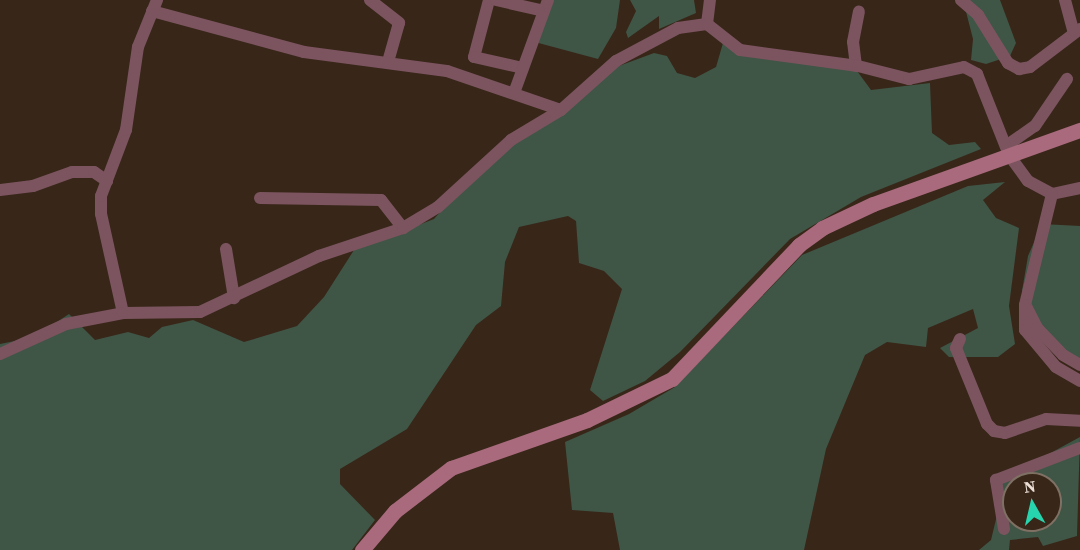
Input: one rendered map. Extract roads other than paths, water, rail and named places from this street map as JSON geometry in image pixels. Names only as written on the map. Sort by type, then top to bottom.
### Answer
[{"type":"street","points":[[370,0],[399,23],[388,62]]},
{"type":"street","points":[[489,0],[474,57],[523,68]]},
{"type":"street","points":[[496,0],[546,6],[514,93]]},
{"type":"street","points":[[707,24],[710,0]]},
{"type":"street","points":[[961,0],[978,15],[1008,63],[1019,69],[1043,58],[1077,29],[1065,0]]},
{"type":"street","points":[[123,313],[101,214],[107,181],[126,130],[138,47],[154,6],[304,52],[447,71],[561,110]]},
{"type":"street","points":[[856,66],[854,42],[859,12]]},
{"type":"street","points":[[0,354],[66,324],[123,313],[200,312],[320,256],[403,228],[438,207],[511,140],[561,110],[592,80],[647,42],[678,28],[707,24],[740,50],[856,66],[909,80],[964,67],[977,74],[1007,151],[1028,181],[1052,194],[1080,188]]},
{"type":"street","points":[[1007,151],[1035,126],[1067,79]]},
{"type":"street","points":[[362,550],[395,511],[451,468],[586,420],[672,378],[799,245],[822,228],[873,204],[1007,151],[1080,130]]},
{"type":"street","points":[[0,190],[33,186],[72,172],[94,172],[107,181]]},
{"type":"street","points":[[1052,194],[1025,305],[1024,330],[1056,367],[1080,381]]},
{"type":"street","points":[[260,198],[381,200],[403,228]]},
{"type":"street","points":[[226,249],[234,298]]},
{"type":"street","points":[[1025,305],[1037,328],[1063,355],[1080,365]]},
{"type":"street","points":[[960,339],[956,348],[987,424],[994,431],[1005,433],[1046,419],[1080,421]]},
{"type":"street","points":[[1017,472],[1080,448]]},
{"type":"street","points":[[1002,478],[996,480],[1002,517]]}]
